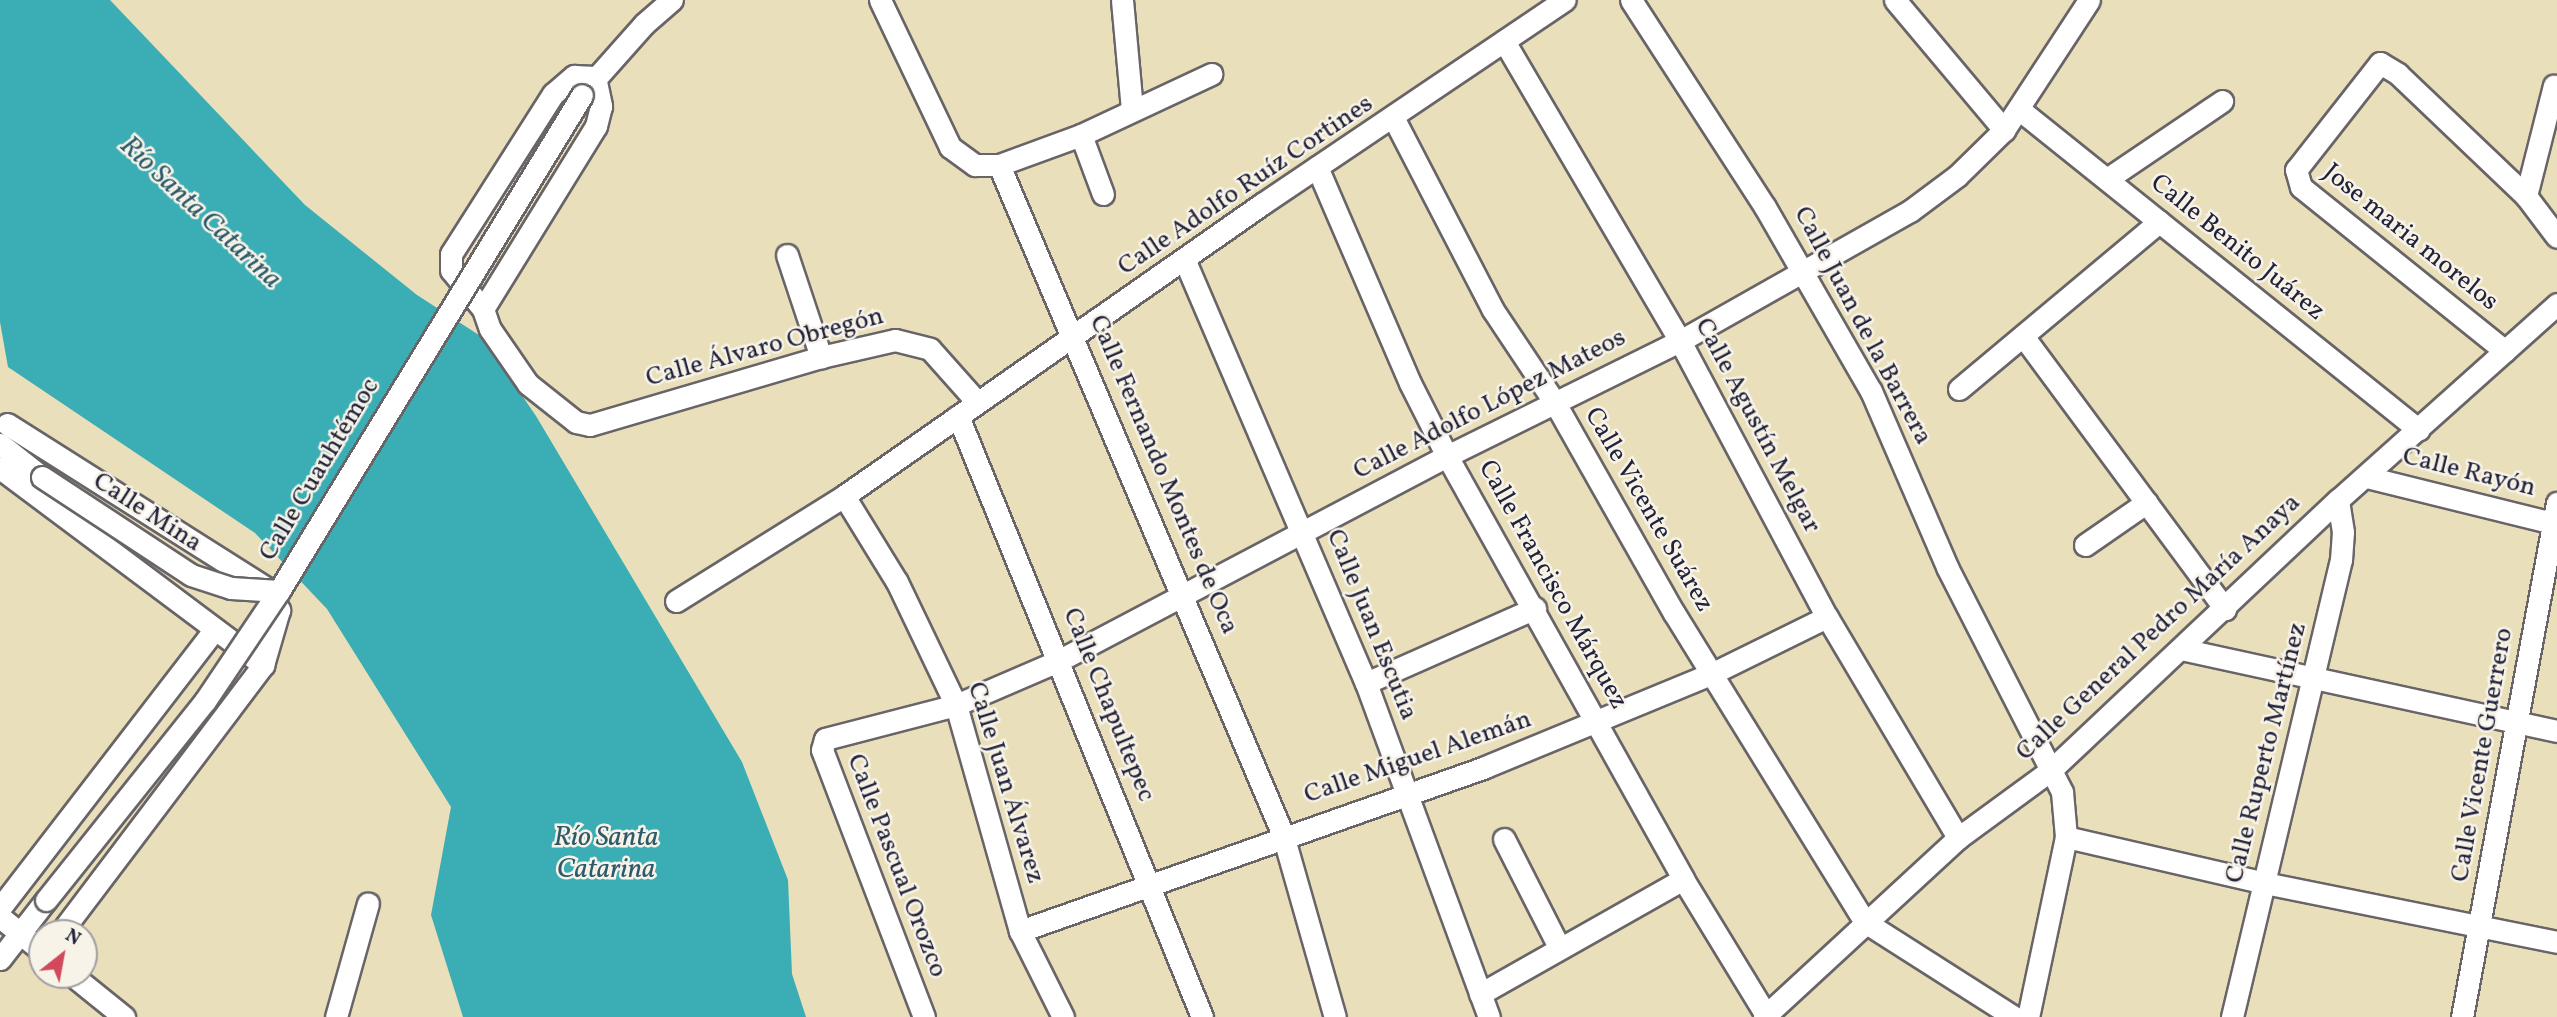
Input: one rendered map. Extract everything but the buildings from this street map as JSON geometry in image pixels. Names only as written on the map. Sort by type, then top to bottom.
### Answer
[{"type":"street","name":"Calle Cuauhtémoc","points":[[0,959],[198,711],[279,592],[582,94],[672,0]]},
{"type":"street","points":[[880,0],[950,146],[975,165],[999,165],[1081,135],[1211,74]]},
{"type":"street","points":[[1122,0],[1132,110]]},
{"type":"street","name":"Calle Adolfo Ruíz Cortines","points":[[676,600],[844,496],[1318,167],[1394,119],[1565,0]]},
{"type":"street","name":"Calle Juan de la Barrera","points":[[1631,0],[1723,140],[1871,391],[1947,567],[2062,792],[2066,837],[2028,1017]]},
{"type":"street","points":[[1895,0],[2004,130]]},
{"type":"street","name":"Calle Adolfo López Mateos","points":[[829,737],[956,705],[1058,660],[1183,597],[1447,456],[1680,341],[1910,211],[1957,176],[2004,130],[2020,110],[2089,0]]},
{"type":"street","name":"Calle Agustín Melgar","points":[[1504,41],[1680,341],[1827,617],[1958,838]]},
{"type":"street","name":"Jose maria morelos","points":[[2505,351],[2301,187],[2296,170],[2380,63],[2398,74],[2526,196],[2557,237]]},
{"type":"street","points":[[574,76],[596,77],[601,106],[596,126],[483,309],[451,270],[451,254],[554,94],[574,76]]},
{"type":"street","points":[[2526,196],[2554,85]]},
{"type":"street","points":[[2107,179],[2222,101]]},
{"type":"street","name":"Calle Benito Juárez","points":[[2020,110],[2419,430]]},
{"type":"street","name":"Calle Vicente Suárez","points":[[1394,119],[1493,310],[1555,403],[1711,674],[1865,922]]},
{"type":"street","points":[[1081,135],[1103,194]]},
{"type":"street","name":"Calle Fernando Montes de Oca","points":[[999,165],[1076,337],[1283,835],[1335,1017]]},
{"type":"street","name":"Calle Francisco Márquez","points":[[1318,167],[1410,383],[1447,456],[1535,608],[1683,879],[1765,1016]]},
{"type":"street","points":[[1959,389],[2159,222]]},
{"type":"street","points":[[787,255],[821,357]]},
{"type":"street","name":"Calle Juan Escutia","points":[[1185,261],[1366,683],[1489,1017]]},
{"type":"street","name":"Calle General Pedro María Anaya","points":[[1765,1016],[1958,838],[2051,770],[2338,500],[2367,477],[2557,304]]},
{"type":"street","name":"Calle Álvaro Obregón","points":[[483,309],[490,330],[528,384],[586,425],[821,357],[909,341],[938,356],[977,402]]},
{"type":"street","points":[[2023,336],[2225,609]]},
{"type":"street","name":"Calle Chapultepec","points":[[958,416],[1202,1017]]},
{"type":"street","points":[[2,431],[265,588],[276,602],[279,622],[263,665],[71,919]]},
{"type":"street","name":"Calle Mina","points":[[2,431],[42,477],[191,575],[231,588],[279,592]]},
{"type":"street","points":[[0,468],[263,665]]},
{"type":"street","name":"Calle Rayón","points":[[2367,477],[2556,516]]},
{"type":"street","name":"Calle Juan Álvarez","points":[[844,496],[897,582],[956,705],[1020,931],[1063,1017]]},
{"type":"street","name":"Calle Ruperto Martínez","points":[[2232,1017],[2315,681],[2341,560],[2338,500]]},
{"type":"street","points":[[2085,545],[2147,502]]},
{"type":"street","name":"Calle Vicente Guerrero","points":[[2462,1017],[2556,516]]},
{"type":"street","points":[[1366,683],[1535,608]]},
{"type":"street","name":"Calle Miguel Alemán","points":[[1020,931],[1151,887],[1283,835],[1408,795],[1598,723],[1711,674],[1827,617]]},
{"type":"street","points":[[0,908],[215,629]]},
{"type":"street","points":[[2181,649],[2315,681],[2557,731]]},
{"type":"street","name":"Calle Pascual Orozco","points":[[829,737],[822,750],[924,1017]]},
{"type":"street","points":[[2066,837],[2265,883],[2557,942]]},
{"type":"street","points":[[1504,839],[1559,947]]},
{"type":"street","points":[[1479,994],[1683,879]]},
{"type":"street","points":[[336,1017],[368,903]]},
{"type":"street","points":[[0,917],[28,940]]},
{"type":"street","points":[[1865,922],[2014,1017]]},
{"type":"street","points":[[89,989],[124,1017]]},
{"type":"water","name":"Río Santa Catarina","points":[[0,0],[110,0],[305,205],[417,295],[482,337],[536,416],[742,762],[788,880],[792,974],[806,1017],[463,1017],[431,915],[451,807],[327,609],[255,533],[8,367],[0,322]]}]
